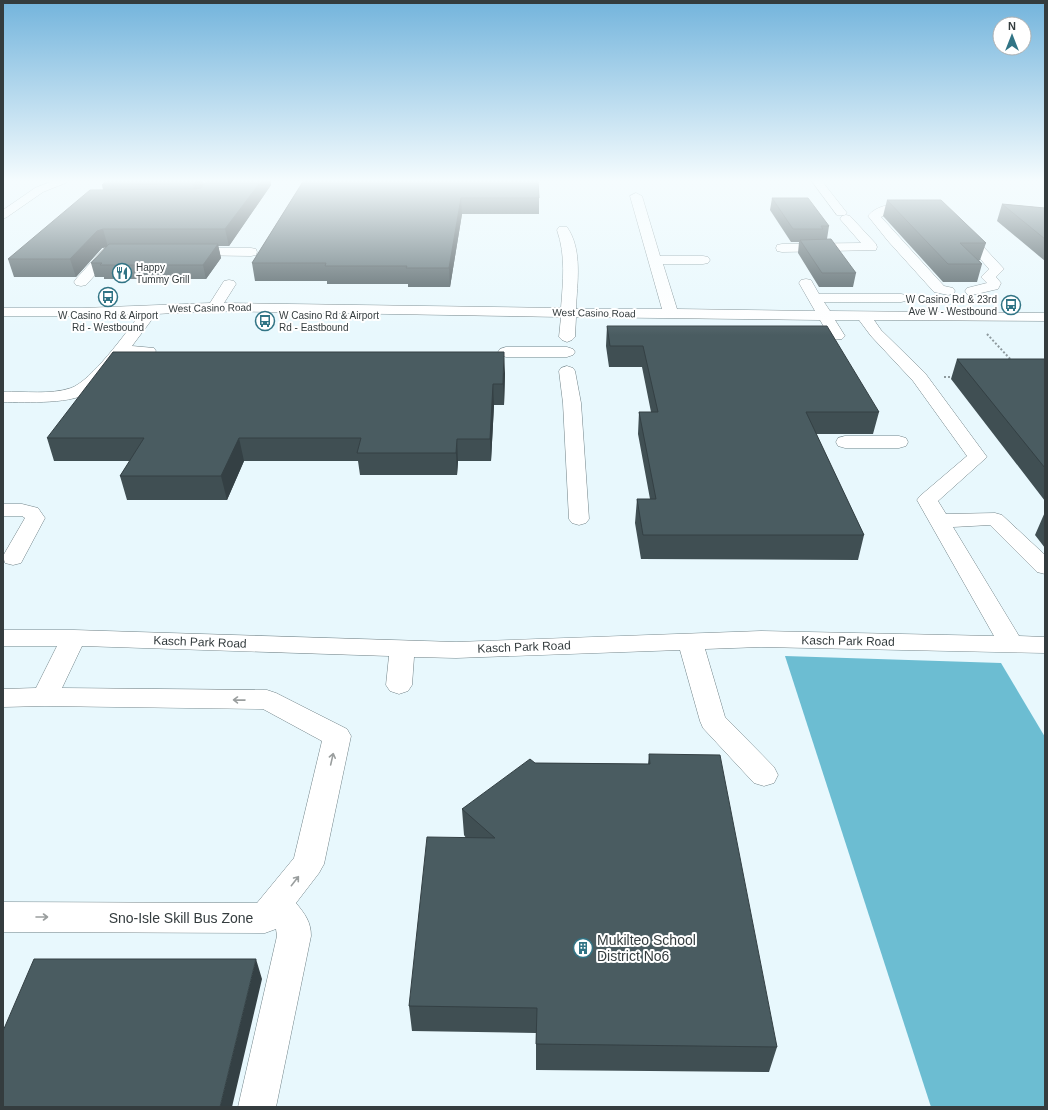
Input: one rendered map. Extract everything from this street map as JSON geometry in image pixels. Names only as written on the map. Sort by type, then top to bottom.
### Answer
[{"type":"main road","points":[[506,352],[567,344],[571,266],[568,244],[564,232]]},
{"type":"main road","points":[[647,232],[671,314]]},
{"type":"main road","points":[[782,248],[872,247],[858,232]]},
{"type":"main road","points":[[887,232],[939,289],[948,291],[976,291],[993,286],[994,283],[988,277],[997,269],[962,232]]},
{"type":"main road","points":[[81,282],[108,252],[132,252]]},
{"type":"main road","points":[[180,252],[251,252]]},
{"type":"main road","points":[[655,260],[703,260]]},
{"type":"main road","points":[[806,283],[837,336],[810,337]]},
{"type":"main road","points":[[214,307],[229,284]]},
{"type":"main road","points":[[948,291],[967,316]]},
{"type":"main road","points":[[815,298],[902,292],[917,316]]},
{"type":"main road","name":"West Casino Road","points":[[4,311],[83,312],[214,307],[568,313],[1045,317]]},
{"type":"main road","points":[[3,397],[68,394],[87,387],[120,351],[147,309]]},
{"type":"main road","points":[[863,315],[876,333],[920,377],[977,457],[927,500],[1011,644]]},
{"type":"main road","points":[[120,351],[148,351]]},
{"type":"main road","points":[[567,371],[572,403],[579,519]]},
{"type":"main road","points":[[845,442],[898,442]]},
{"type":"main road","points":[[3,510],[22,510],[31,512],[35,518],[13,558]]},
{"type":"main road","points":[[939,521],[995,519],[1045,567]]},
{"type":"main road","name":"Kasch Park Road","points":[[3,638],[74,638],[456,650],[761,639],[1045,645]]},
{"type":"main road","points":[[3,698],[44,696],[74,638]]},
{"type":"main road","points":[[690,642],[713,721],[764,774]]},
{"type":"main road","points":[[399,686],[402,649]]},
{"type":"main road","name":"Sno-Isle Skill Bus Zone","points":[[3,917],[265,918],[277,905],[308,864],[337,736],[267,700],[44,696]]},
{"type":"main road","points":[[257,1107],[294,936],[294,925],[277,905]]},
{"type":"path","points":[[988,334],[1014,364]]},
{"type":"path","points":[[920,377],[958,377]]},
{"type":"shaded area","points":[[785,656],[1001,663],[1045,737],[1045,1107],[931,1107]]},
{"type":"building","points":[[40,232],[96,232],[70,259],[8,259]]},
{"type":"building","points":[[272,232],[455,232],[449,268],[406,268],[407,266],[325,266],[326,263],[252,263]]},
{"type":"building","points":[[917,232],[974,232],[986,243],[960,243],[982,264],[948,264]]},
{"type":"building","points":[[1036,232],[1045,232],[1045,239]]},
{"type":"building","points":[[831,239],[856,273],[822,273],[800,240]]},
{"type":"building","points":[[109,244],[218,244],[203,265],[100,265],[102,263],[91,263]]},
{"type":"building","points":[[607,326],[827,326],[879,412],[806,412],[864,535],[643,535],[637,499],[656,499],[639,412],[658,412],[643,346],[610,346]]},
{"type":"building","points":[[113,352],[504,352],[503,384],[493,384],[490,439],[457,439],[456,453],[357,453],[361,438],[239,438],[221,476],[120,476],[144,438],[47,438]]},
{"type":"building","points":[[957,359],[1045,359],[1045,468]]},
{"type":"building","name":"Mukilteo School District No6","points":[[649,754],[720,755],[777,1047],[536,1044],[537,1008],[409,1006],[427,837],[495,838],[462,809],[530,759],[535,763],[650,764]]},
{"type":"building","points":[[34,959],[256,959],[220,1107],[3,1107],[3,1031]]},
{"type":"place","name":"Happy Tummy Grill","points":[[122,273]]},
{"type":"place","name":"W Casino Rd & Airport Rd - Westbound","points":[[108,297]]},
{"type":"place","name":"W Casino Rd & 23rd Ave W - Westbound","points":[[1011,305]]},
{"type":"place","name":"W Casino Rd & Airport Rd - Eastbound","points":[[265,321]]},
{"type":"place","name":"Mukilteo School District No6","points":[[583,948]]}]
